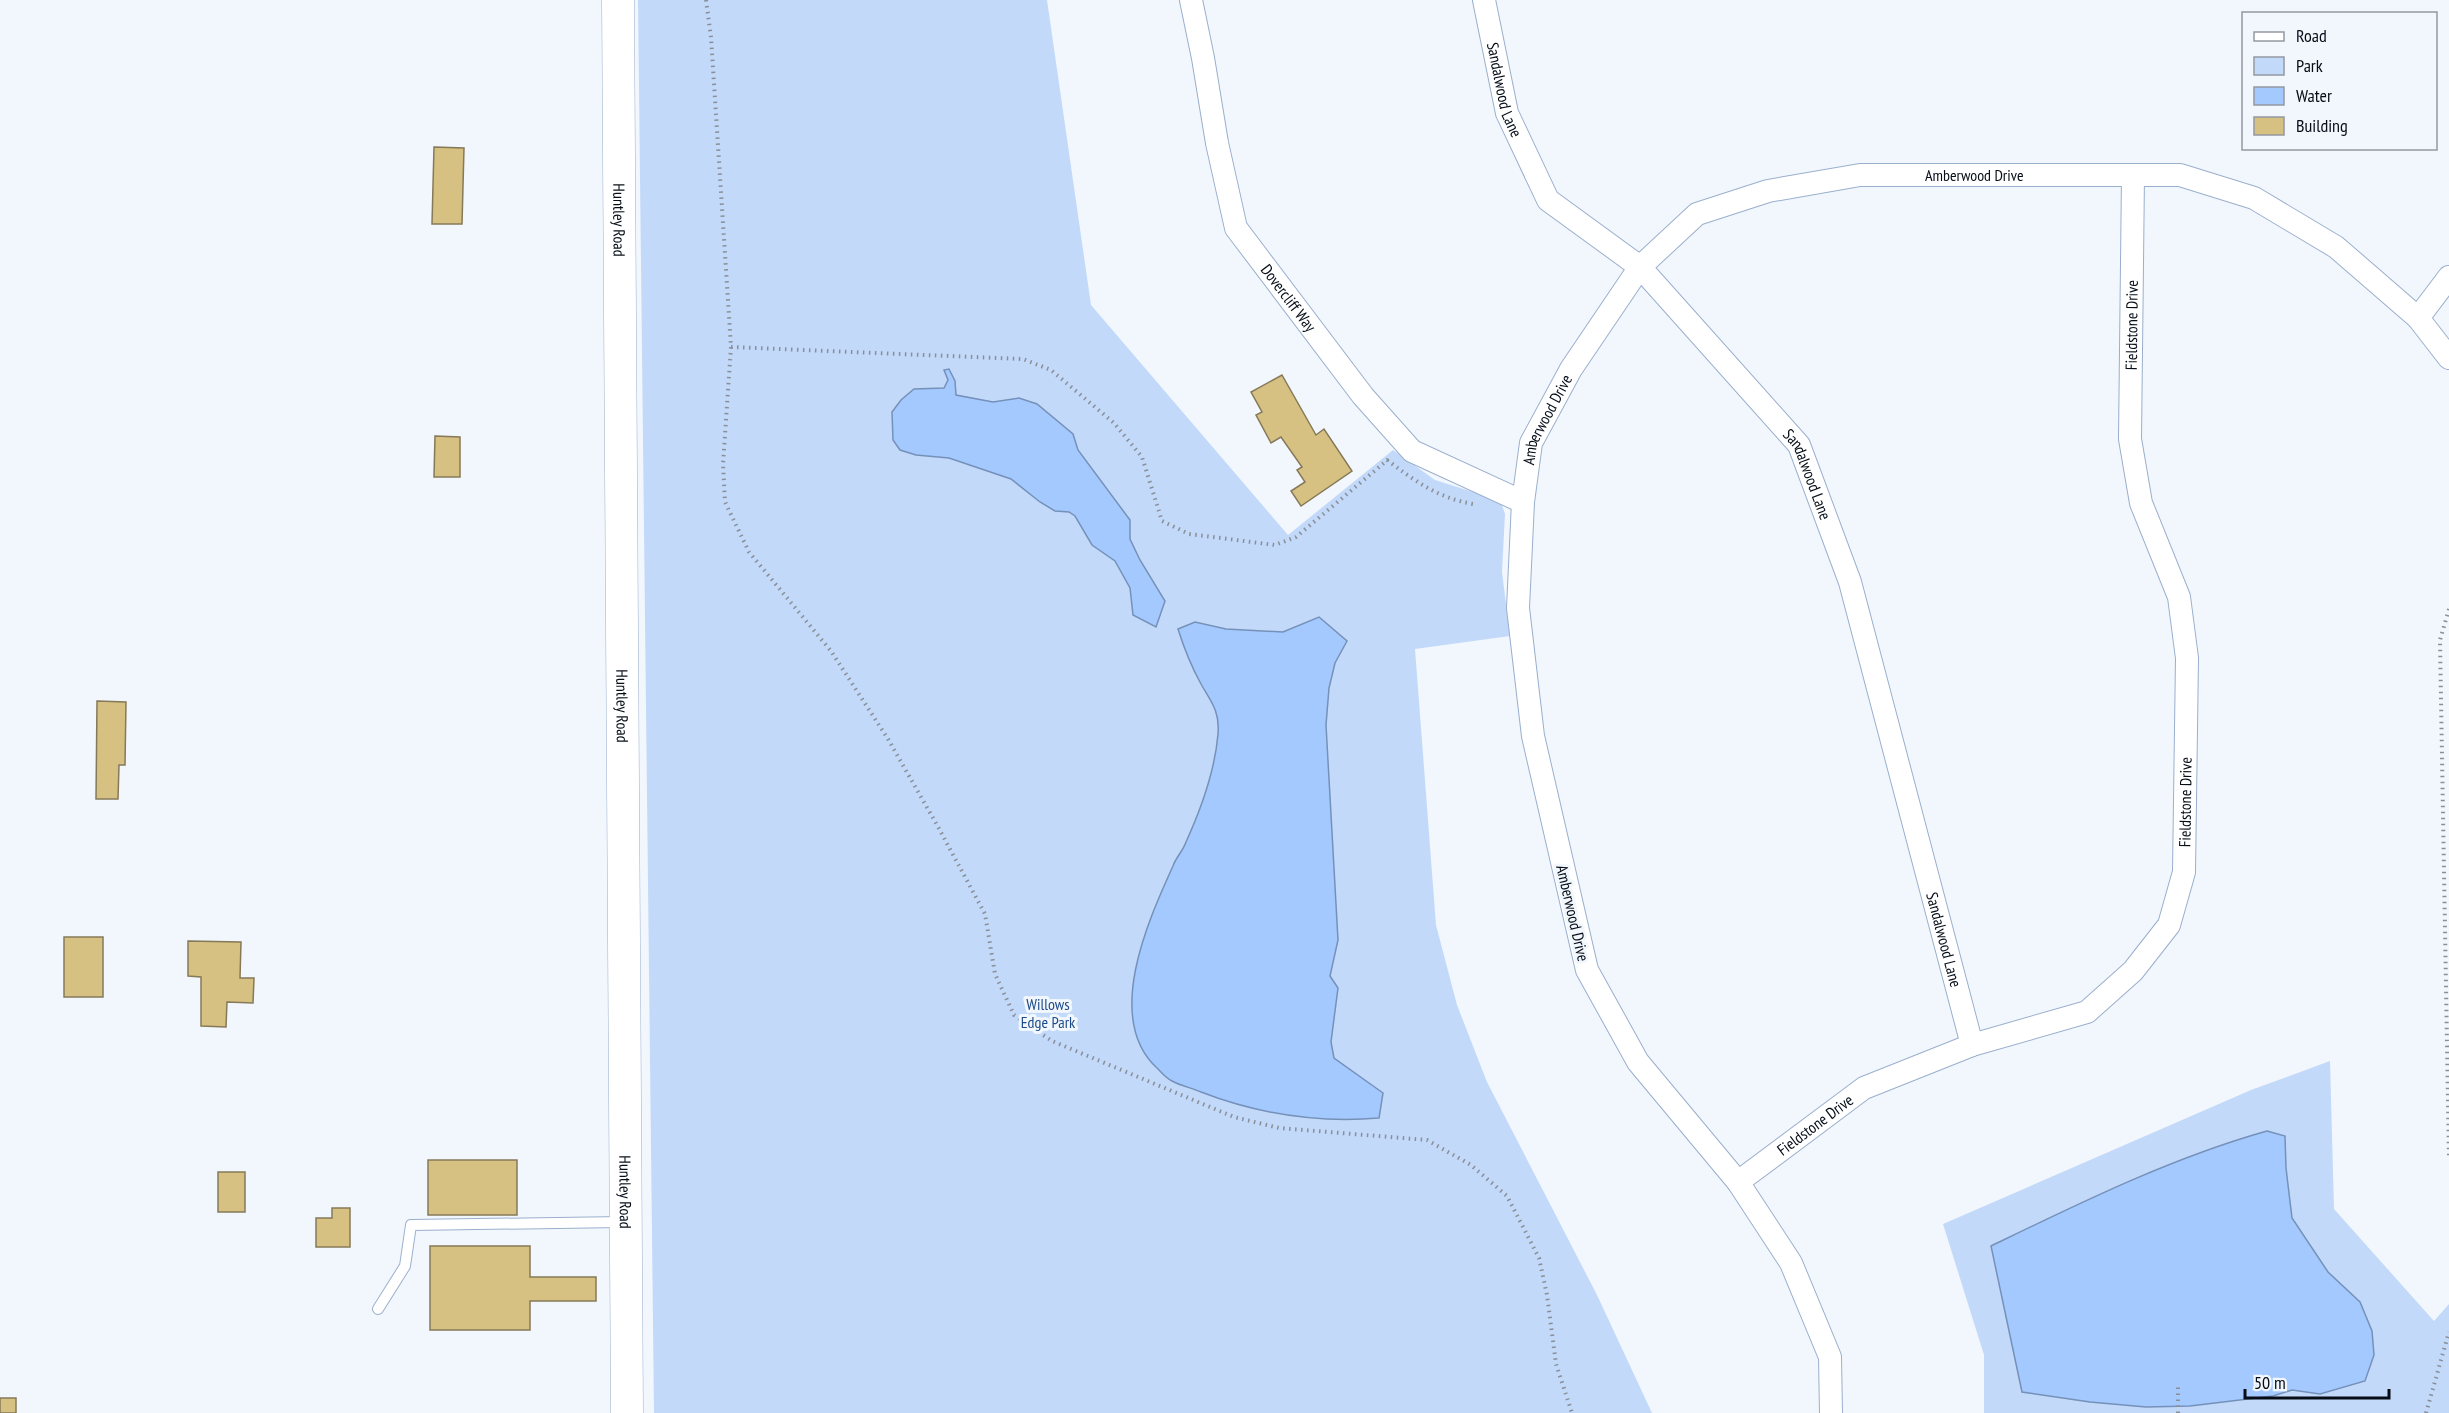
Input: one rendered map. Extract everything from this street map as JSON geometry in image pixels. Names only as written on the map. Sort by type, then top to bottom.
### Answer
[{"type":"street","name":"Huntley Road","points":[[618,0],[627,1413]]},
{"type":"street","name":"Dovercliff Way","points":[[1191,0],[1217,143],[1236,228],[1363,396],[1412,451],[1523,502]]},
{"type":"street","name":"Sandalwood Lane","points":[[1484,0],[1507,114],[1548,200],[1640,267],[1799,445],[1850,582],[1972,1045]]},
{"type":"street","name":"Amberwood Drive","points":[[1831,1413],[1830,1357],[1791,1263],[1738,1182],[1638,1062],[1587,970],[1533,736],[1518,608],[1523,502],[1531,443],[1571,369],[1640,267],[1697,214],[1768,191],[1860,175],[2180,175],[2254,198],[2336,247],[2418,318],[2449,358]]},
{"type":"street","name":"Fieldstone Drive","points":[[1738,1182],[1864,1088],[1972,1045],[2087,1012],[2133,971],[2169,925],[2184,872],[2187,658],[2179,597],[2140,502],[2130,439],[2133,175]]},
{"type":"street","points":[[2418,318],[2449,277]]},
{"type":"lane","points":[[378,1310],[405,1266],[411,1225],[626,1222]]},
{"type":"path","points":[[706,0],[711,37],[730,347],[723,464],[725,502],[749,552],[831,651],[888,739],[937,825],[984,914],[995,974],[1014,1015],[1052,1041],[1234,1117],[1278,1128],[1427,1140],[1472,1165],[1507,1196],[1539,1258],[1547,1295],[1556,1364],[1572,1413]]},
{"type":"path","points":[[730,347],[1023,359],[1051,370],[1114,423],[1142,457],[1162,521],[1189,534],[1275,545],[1296,537],[1406,444]]},
{"type":"path","points":[[2449,609],[2440,640],[2449,1159]]},
{"type":"path","points":[[2426,1413],[2449,1332]]},
{"type":"path","points":[[2178,1384],[2178,1413]]},
{"type":"green space","name":"Willows Edge Park","points":[[638,0],[1047,0],[1091,305],[1288,535],[1393,450],[1435,480],[1489,497],[1502,505],[1505,514],[1502,572],[1510,636],[1415,649],[1436,925],[1457,1005],[1487,1082],[1597,1295],[1652,1413],[654,1413]]},
{"type":"green space","points":[[2330,1061],[2334,1209],[2434,1321],[2449,1304],[2449,1413],[1984,1413],[1984,1355],[1943,1224],[2251,1090]]},
{"type":"water","points":[[949,369],[955,381],[956,395],[993,402],[1019,398],[1037,404],[1073,434],[1078,450],[1130,520],[1130,539],[1165,601],[1156,627],[1133,615],[1130,588],[1115,561],[1092,545],[1075,516],[1069,512],[1055,511],[1011,479],[949,458],[916,455],[900,450],[893,440],[892,412],[914,389],[944,388],[948,380],[944,370]]},
{"type":"water","points":[[1319,617],[1347,641],[1335,663],[1329,688],[1326,725],[1338,940],[1330,976],[1338,988],[1331,1042],[1334,1058],[1383,1093],[1379,1118],[1334,1119],[1289,1115],[1244,1106],[1179,1084],[1164,1075],[1142,1048],[1134,1024],[1132,998],[1143,941],[1152,914],[1202,803],[1211,775],[1218,734],[1218,719],[1214,707],[1194,670],[1178,629],[1195,622],[1226,629],[1283,632]]},
{"type":"water","points":[[2267,1131],[2285,1136],[2292,1218],[2328,1272],[2360,1302],[2372,1331],[2374,1355],[2365,1381],[2320,1394],[2292,1390],[2273,1396],[2190,1406],[2146,1407],[2022,1392],[1991,1246],[2161,1168]]},
{"type":"building","points":[[434,147],[464,148],[462,224],[432,224]]},
{"type":"building","points":[[1282,375],[1316,435],[1324,429],[1352,471],[1301,506],[1291,491],[1305,482],[1297,470],[1302,467],[1281,437],[1271,443],[1256,415],[1262,412],[1251,392]]},
{"type":"building","points":[[435,436],[460,437],[460,477],[434,477]]},
{"type":"building","points":[[97,701],[126,702],[125,765],[119,765],[118,799],[96,799]]},
{"type":"building","points":[[64,937],[103,937],[103,997],[64,997]]},
{"type":"building","points":[[188,941],[241,942],[240,978],[254,978],[253,1003],[227,1002],[226,1027],[201,1026],[201,977],[188,976]]},
{"type":"building","points":[[428,1160],[517,1160],[517,1215],[428,1215]]},
{"type":"building","points":[[218,1172],[245,1172],[245,1212],[218,1212]]},
{"type":"building","points":[[332,1208],[350,1208],[350,1247],[316,1247],[316,1218],[332,1218]]},
{"type":"building","points":[[430,1246],[530,1246],[530,1277],[596,1277],[596,1301],[530,1301],[530,1330],[430,1330]]},
{"type":"building","points":[[0,1398],[16,1398],[16,1413],[0,1413]]}]
